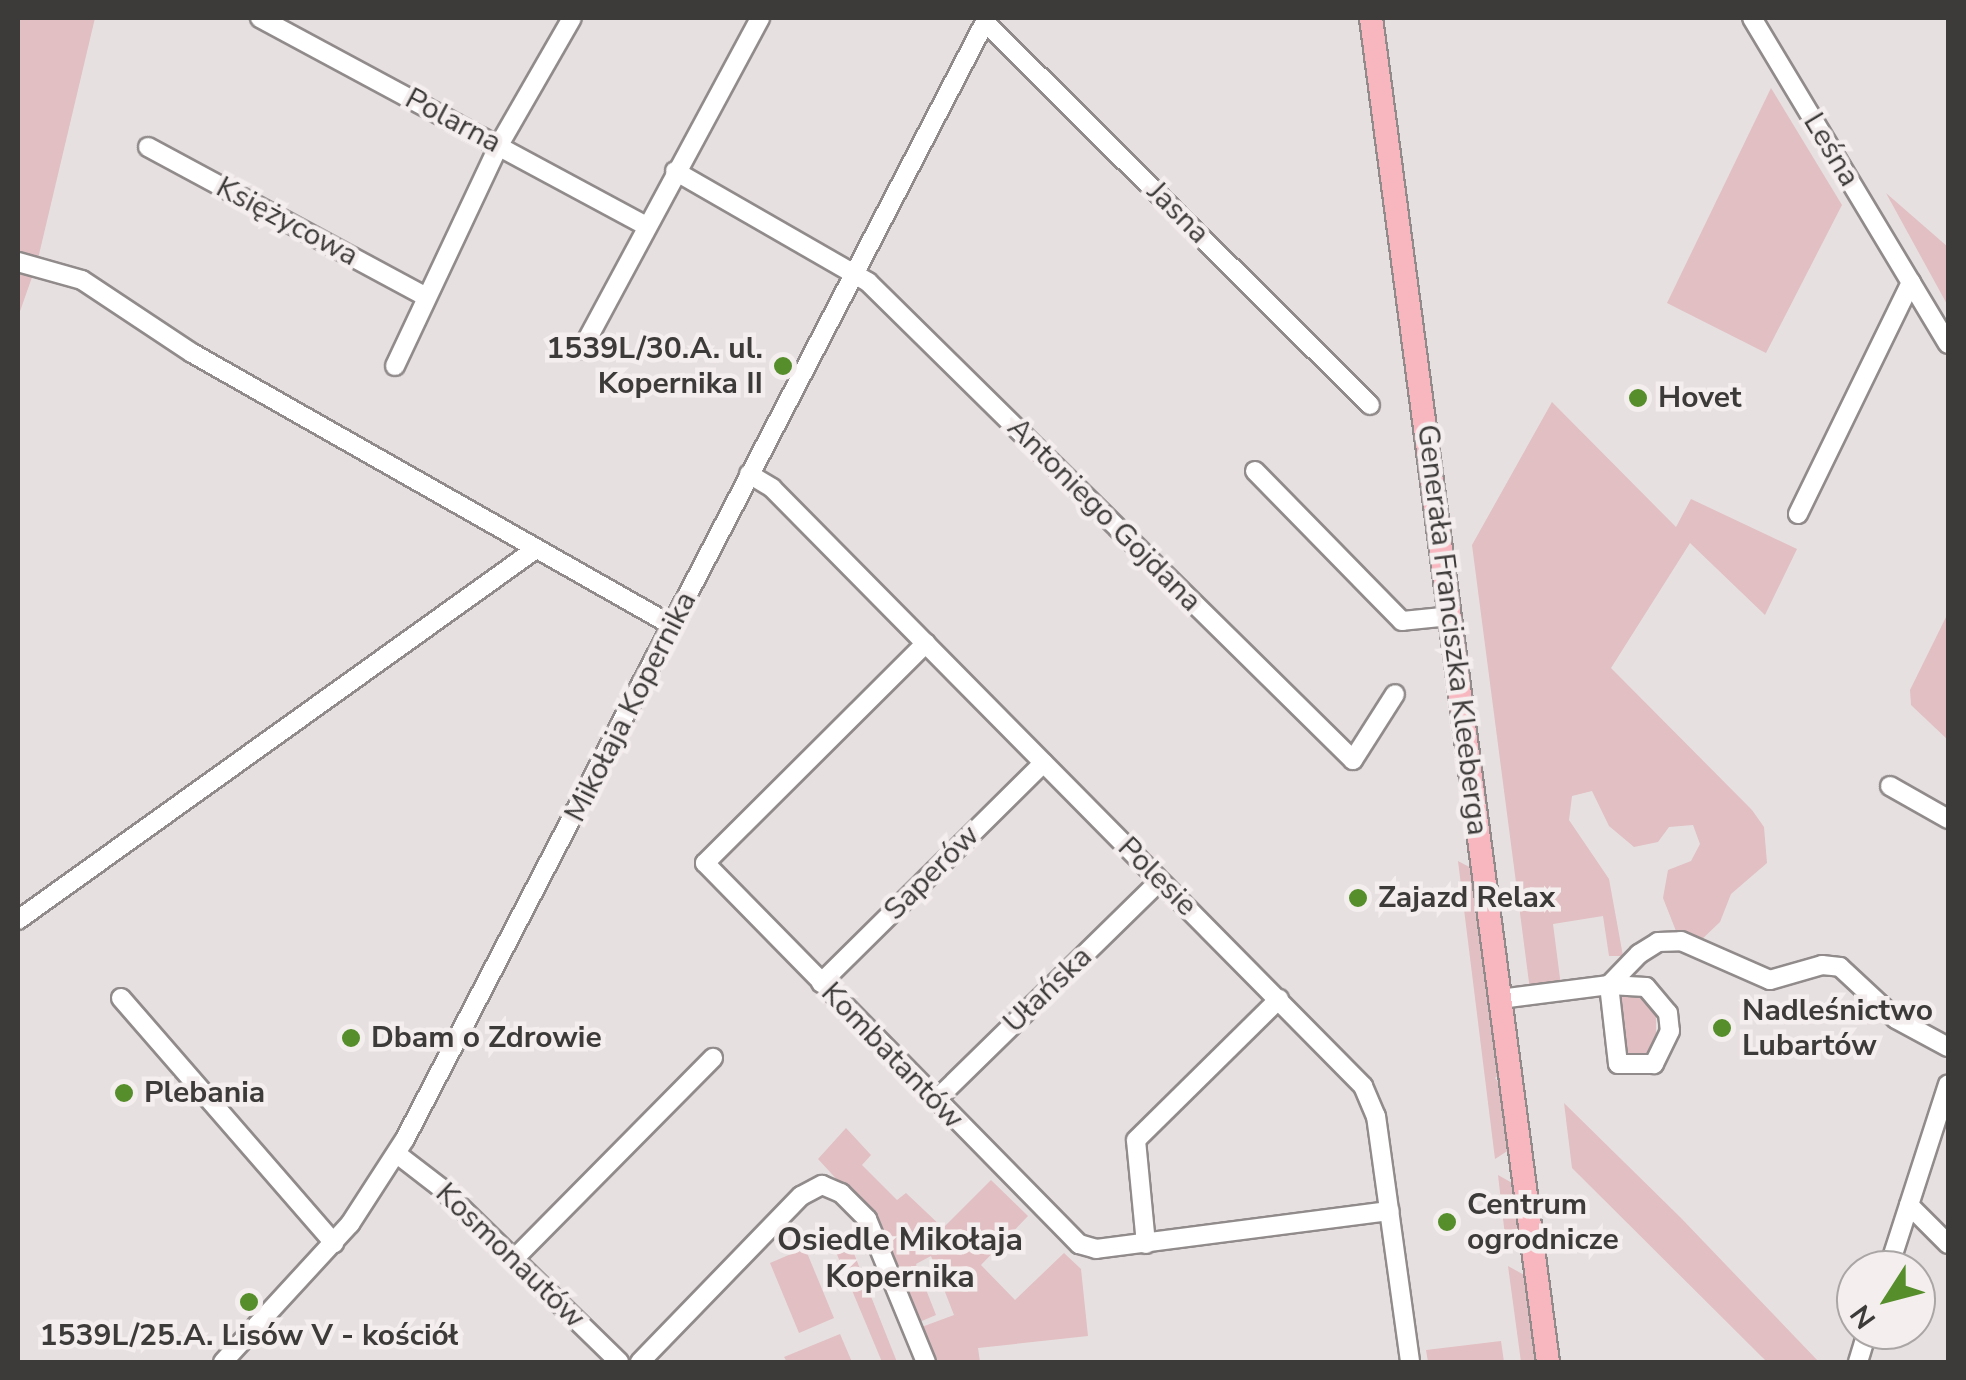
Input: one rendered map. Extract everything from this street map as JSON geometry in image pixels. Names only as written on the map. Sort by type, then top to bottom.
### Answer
[{"type":"main road","name":"Generała Franciszka Kleeberga","points":[[1371,18],[1548,1362]]},
{"type":"street","name":"Polarna","points":[[260,18],[645,226]]},
{"type":"street","points":[[396,366],[499,145],[572,18]]},
{"type":"street","points":[[582,349],[760,18]]},
{"type":"street","name":"Leśna","points":[[1752,18],[1948,344]]},
{"type":"street","name":"Mikołaja Kopernika","points":[[223,1362],[334,1243],[397,1154],[986,20]]},
{"type":"street","name":"Jasna","points":[[986,20],[1370,405]]},
{"type":"street","name":"Księżycowa","points":[[148,148],[426,297]]},
{"type":"street","points":[[676,171],[853,273]]},
{"type":"street","points":[[18,262],[82,280],[192,353],[532,551],[673,626]]},
{"type":"street","name":"Antoniego Gojdana","points":[[853,273],[1353,760],[1394,694]]},
{"type":"street","points":[[1798,514],[1911,282]]},
{"type":"street","points":[[1255,471],[1402,622],[1451,616]]},
{"type":"street","name":"Polesie","points":[[749,474],[772,488],[1279,998],[1368,1095],[1390,1211],[1410,1362]]},
{"type":"street","points":[[18,920],[532,551]]},
{"type":"street","name":"Kombatantów","points":[[926,644],[705,864],[1066,1236],[1096,1250],[1390,1211]]},
{"type":"street","name":"Saperów","points":[[821,983],[1044,763]]},
{"type":"street","points":[[1890,786],[1948,819]]},
{"type":"street","name":"Ułańska","points":[[936,1100],[1160,881]]},
{"type":"street","points":[[1609,986],[1658,942],[1681,940],[1770,980],[1822,965],[1840,967],[1896,1019],[1948,1047]]},
{"type":"street","points":[[1500,999],[1609,986],[1646,987],[1668,1013],[1670,1031],[1654,1064],[1618,1064],[1609,986]]},
{"type":"street","points":[[121,998],[334,1243]]},
{"type":"street","points":[[1146,1244],[1136,1140],[1279,998]]},
{"type":"street","points":[[514,1259],[713,1058]]},
{"type":"street","points":[[1894,1250],[1948,1084]]},
{"type":"street","name":"Kosmonautów","points":[[397,1154],[514,1259],[619,1362]]},
{"type":"street","points":[[640,1362],[800,1196],[822,1185],[841,1193],[867,1219],[926,1362]]},
{"type":"street","points":[[1909,1205],[1948,1244]]},
{"type":"shaded area","points":[[18,18],[95,18],[37,263],[18,317]]},
{"type":"shaded area","points":[[1771,88],[1842,205],[1766,353],[1667,303]]},
{"type":"shaded area","points":[[1886,193],[1948,247],[1948,306]]},
{"type":"shaded area","points":[[1552,402],[1676,527],[1691,499],[1797,549],[1765,615],[1690,543],[1611,668],[1752,810],[1764,827],[1767,863],[1731,894],[1720,922],[1699,942],[1676,931],[1663,898],[1668,870],[1691,861],[1700,844],[1693,825],[1669,827],[1658,842],[1634,847],[1609,826],[1592,791],[1572,796],[1569,820],[1609,879],[1623,956],[1609,956],[1603,916],[1553,924],[1561,986],[1530,990],[1472,545]]},
{"type":"shaded area","points":[[1948,613],[1948,740],[1911,705],[1910,690]]},
{"type":"shaded area","points":[[1458,861],[1473,869],[1500,1074],[1495,1078],[1502,1086],[1509,1150],[1495,1159]]},
{"type":"shaded area","points":[[1625,993],[1641,993],[1656,1009],[1656,1042],[1647,1056],[1627,1054],[1620,1001]]},
{"type":"shaded area","points":[[1564,1103],[1819,1362],[1767,1362],[1572,1168]]},
{"type":"shaded area","points":[[846,1128],[871,1155],[862,1165],[897,1200],[906,1193],[943,1228],[991,1180],[1028,1216],[981,1265],[1015,1300],[1064,1253],[1081,1269],[1088,1336],[978,1348],[980,1362],[933,1362],[919,1328],[954,1315],[931,1256],[916,1264],[936,1315],[917,1323],[878,1224],[818,1159]]},
{"type":"shaded area","points":[[1498,1175],[1514,1184],[1522,1240],[1507,1253]]},
{"type":"shaded area","points":[[843,1242],[851,1246],[897,1362],[882,1362],[833,1245]]},
{"type":"shaded area","points":[[805,1248],[834,1318],[799,1333],[770,1263]]},
{"type":"shaded area","points":[[1508,1266],[1526,1276],[1537,1362],[1521,1362]]},
{"type":"shaded area","points":[[840,1334],[852,1362],[787,1362],[784,1357]]},
{"type":"shaded area","points":[[1501,1341],[1504,1362],[1428,1362],[1426,1350]]},
{"type":"place","name":"1539L/30.A. ul. Kopernika II","points":[[783,366]]},
{"type":"place","name":"Hovet","points":[[1638,398]]},
{"type":"place","name":"Zajazd Relax","points":[[1358,898]]},
{"type":"place","name":"Nadleśnictwo Lubartów","points":[[1722,1028]]},
{"type":"place","name":"Dbam o Zdrowie","points":[[351,1038]]},
{"type":"place","name":"Plebania","points":[[124,1093]]},
{"type":"place","name":"Centrum ogrodnicze","points":[[1447,1222]]},
{"type":"place","name":"1539L/25.A. Lisów V - kościół","points":[[249,1302]]},
{"type":"district","name":"Osiedle Mikołaja Kopernika","points":[[900,1260]]}]
